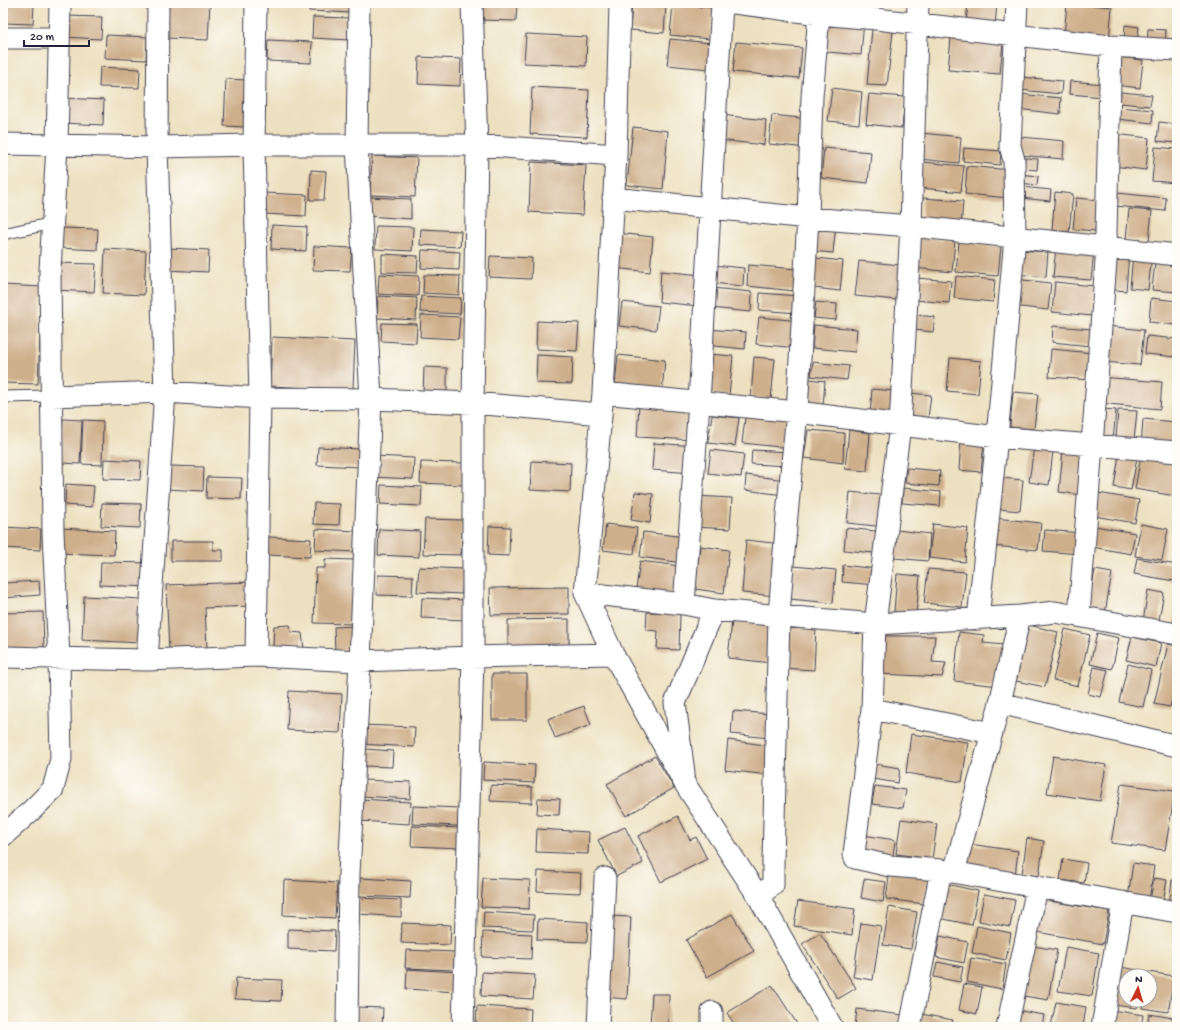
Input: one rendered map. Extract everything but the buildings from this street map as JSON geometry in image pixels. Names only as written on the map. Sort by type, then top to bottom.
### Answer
[{"type":"street","points":[[3,836],[34,809],[53,789],[61,759],[59,658],[53,532],[50,270],[57,145],[60,3]]},
{"type":"street","points":[[147,660],[165,392],[157,146],[158,3]]},
{"type":"street","points":[[256,3],[254,145],[260,398],[256,656]]},
{"type":"street","points":[[347,1027],[349,874],[371,399],[357,146],[359,3]]},
{"type":"street","points":[[463,1027],[472,657],[473,403],[477,145],[472,3]]},
{"type":"street","points":[[620,3],[616,155],[603,393],[585,593],[613,654],[685,784],[758,896],[832,1027]]},
{"type":"street","points":[[684,604],[699,403],[722,3]]},
{"type":"street","points":[[734,3],[819,8],[917,24],[1111,46],[1177,50]]},
{"type":"street","points":[[918,3],[911,226],[900,425],[875,624],[872,709],[854,854],[856,858],[890,866],[947,871],[1177,912]]},
{"type":"street","points":[[978,619],[997,437],[1015,238],[1014,160],[1010,146],[1017,3]]},
{"type":"street","points":[[758,896],[774,885],[773,863],[779,615],[797,412],[808,218],[812,97],[819,8]]},
{"type":"street","points":[[3,38],[59,38]]},
{"type":"street","points":[[1079,616],[1107,248],[1106,232],[1111,46]]},
{"type":"street","points":[[3,144],[157,146],[477,145],[616,155]]},
{"type":"street","points":[[613,198],[808,218],[911,226],[1177,256]]},
{"type":"street","points":[[51,396],[165,392],[260,398],[371,399],[473,403],[601,414]]},
{"type":"street","points":[[603,393],[797,412],[997,437],[1177,452]]},
{"type":"street","points":[[585,593],[684,604],[714,610],[875,624],[978,619],[1055,612],[1177,634]]},
{"type":"street","points":[[685,784],[675,703],[714,610]]},
{"type":"street","points":[[910,1027],[947,871],[992,733],[1020,616]]},
{"type":"street","points":[[3,657],[147,660],[256,656],[360,661],[613,654]]},
{"type":"street","points":[[1000,703],[1177,746]]},
{"type":"street","points":[[872,709],[992,733]]},
{"type":"street","points":[[598,1027],[605,878]]},
{"type":"street","points":[[1007,1027],[1037,888]]},
{"type":"street","points":[[1102,1027],[1123,902]]},
{"type":"lane","points":[[3,234],[53,223]]},
{"type":"lane","points":[[3,397],[51,396]]}]
